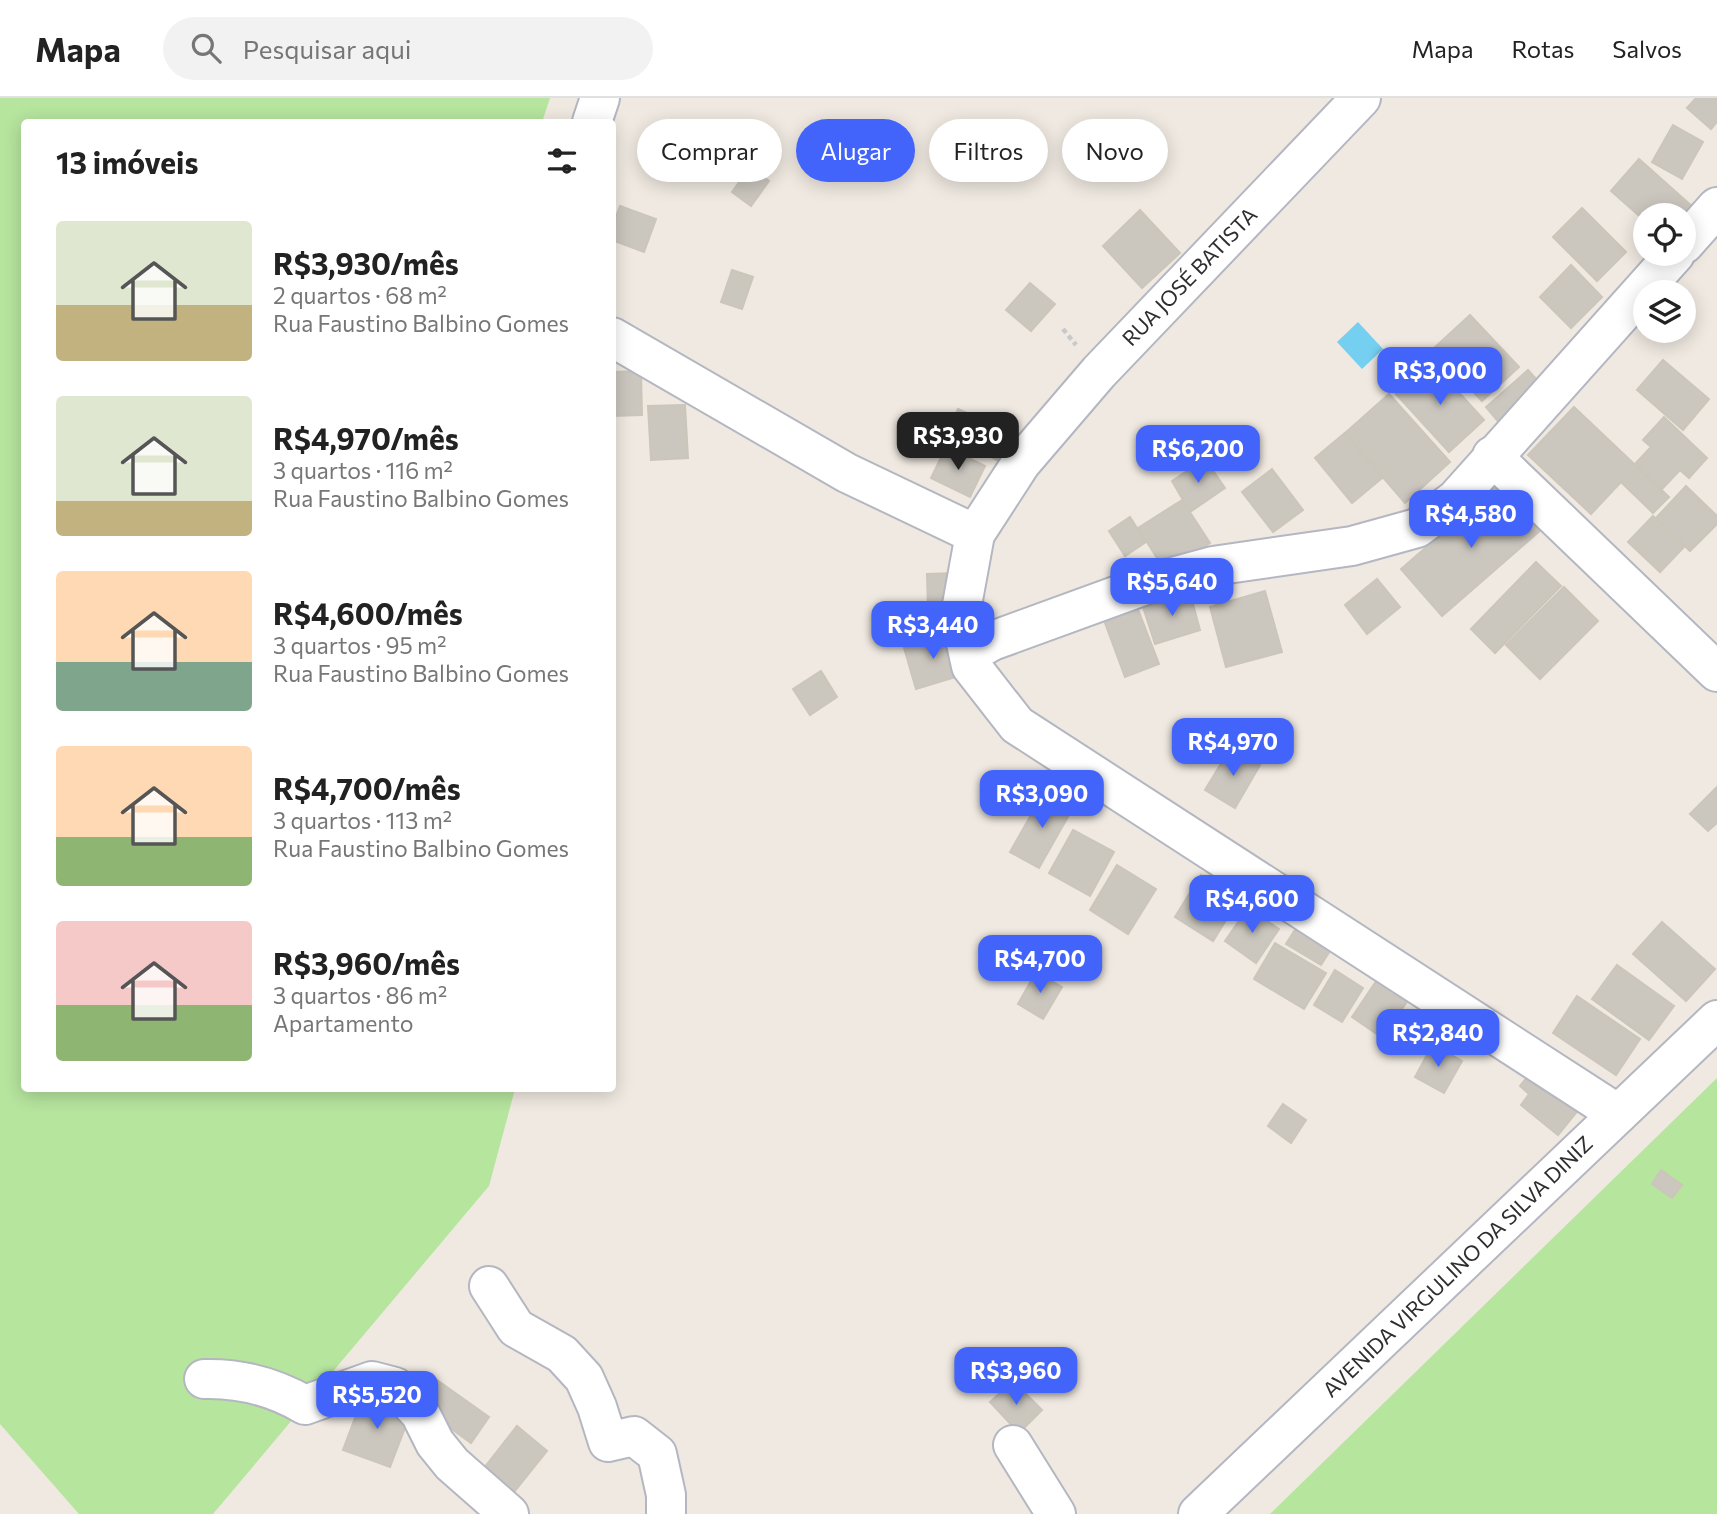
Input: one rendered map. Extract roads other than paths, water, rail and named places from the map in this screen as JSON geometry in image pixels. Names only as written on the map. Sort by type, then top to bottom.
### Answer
[{"type":"street","points":[[593,119],[600,98]]},
{"type":"street","name":"RUA JOSÉ BATISTA","points":[[975,534],[1021,463],[1079,395],[1361,98]]},
{"type":"street","points":[[1696,231],[1717,207]]},
{"type":"street","points":[[969,654],[992,641],[1154,582],[1213,566],[1352,546],[1417,528],[1456,499],[1664,266]]},
{"type":"street","points":[[616,339],[847,473],[975,534],[960,616],[971,666],[1017,725],[1618,1114]]},
{"type":"street","points":[[1492,456],[1717,672]]},
{"type":"street","name":"AVENIDA VIRGULINO DA SILVA DINIZ","points":[[1198,1514],[1717,1020]]},
{"type":"street","points":[[489,1286],[516,1328],[562,1354],[584,1378],[608,1442],[634,1436],[657,1454],[666,1495],[666,1514]]},
{"type":"street","points":[[204,1379],[228,1378],[279,1390],[305,1405],[372,1381],[395,1387],[420,1413],[435,1443],[452,1464],[509,1514]]},
{"type":"street","points":[[1013,1445],[1056,1514]]},
{"type":"water","points":[[1358,322],[1383,349],[1362,369],[1337,342]]}]
